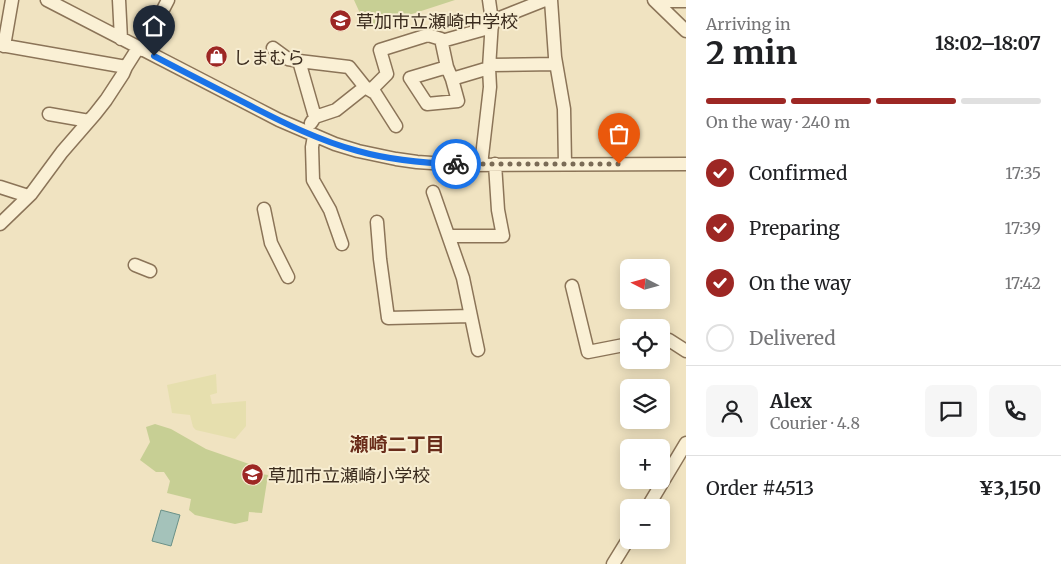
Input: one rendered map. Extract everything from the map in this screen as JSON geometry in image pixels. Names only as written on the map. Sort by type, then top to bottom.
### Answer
[{"type":"street","points":[[12,0],[2,45],[126,67]]},
{"type":"street","points":[[47,0],[270,116],[335,144],[358,151],[396,160],[440,164],[686,164]]},
{"type":"street","points":[[119,0],[121,39]]},
{"type":"street","points":[[0,224],[28,196],[106,100],[126,67],[140,49],[168,0]]},
{"type":"street","points":[[481,165],[490,87],[492,24],[489,0]]},
{"type":"street","points":[[442,41],[492,24],[546,0]]},
{"type":"street","points":[[551,0],[556,64],[564,109],[566,164]]},
{"type":"street","points":[[655,0],[686,2]]},
{"type":"street","points":[[655,0],[686,31]]},
{"type":"street","points":[[315,116],[336,110],[387,74],[380,50],[428,34],[441,39],[450,73],[490,66],[556,64]]},
{"type":"street","points":[[273,48],[288,59],[349,67],[375,93],[396,126]]},
{"type":"street","points":[[299,61],[315,116],[310,134],[313,180],[330,210],[342,244]]},
{"type":"street","points":[[49,114],[89,122]]},
{"type":"street","points":[[449,236],[503,236],[498,210],[495,164]]},
{"type":"street","points":[[0,187],[28,196]]},
{"type":"street","points":[[433,192],[463,278],[478,350]]},
{"type":"street","points":[[264,209],[271,243],[288,277]]},
{"type":"street","points":[[377,222],[388,318],[471,316]]},
{"type":"street","points":[[135,265],[150,271]]},
{"type":"street","points":[[572,286],[588,352],[620,346]]},
{"type":"street","points":[[670,341],[686,351]]},
{"type":"street","points":[[652,499],[686,443]]},
{"type":"street","points":[[613,564],[622,549]]},
{"type":"shaded area","points":[[216,374],[217,393],[210,395],[212,404],[246,401],[246,426],[235,439],[196,430],[193,427],[190,415],[172,413],[167,385]]},
{"type":"green space","points":[[354,0],[455,0],[375,26],[364,22]]},
{"type":"green space","points":[[155,424],[171,429],[206,449],[252,465],[261,474],[268,475],[262,513],[249,512],[248,521],[235,524],[195,515],[189,510],[191,499],[167,493],[170,481],[164,472],[156,472],[140,460],[150,442],[146,427]]},
{"type":"water","points":[[161,510],[180,515],[171,546],[152,541]]},
{"type":"way so far","points":[[456,164],[619,164]]},
{"type":"place","name":"草加市立瀬崎中学校","points":[[340,21]]},
{"type":"place","name":"しまむら","points":[[217,57]]},
{"type":"place","name":"草加市立瀬崎小学校","points":[[252,475]]},
{"type":"district","name":"瀬崎二丁目","points":[[397,444]]},
{"type":"route","points":[[154,56],[279,120],[335,144],[396,160],[456,164]]}]
